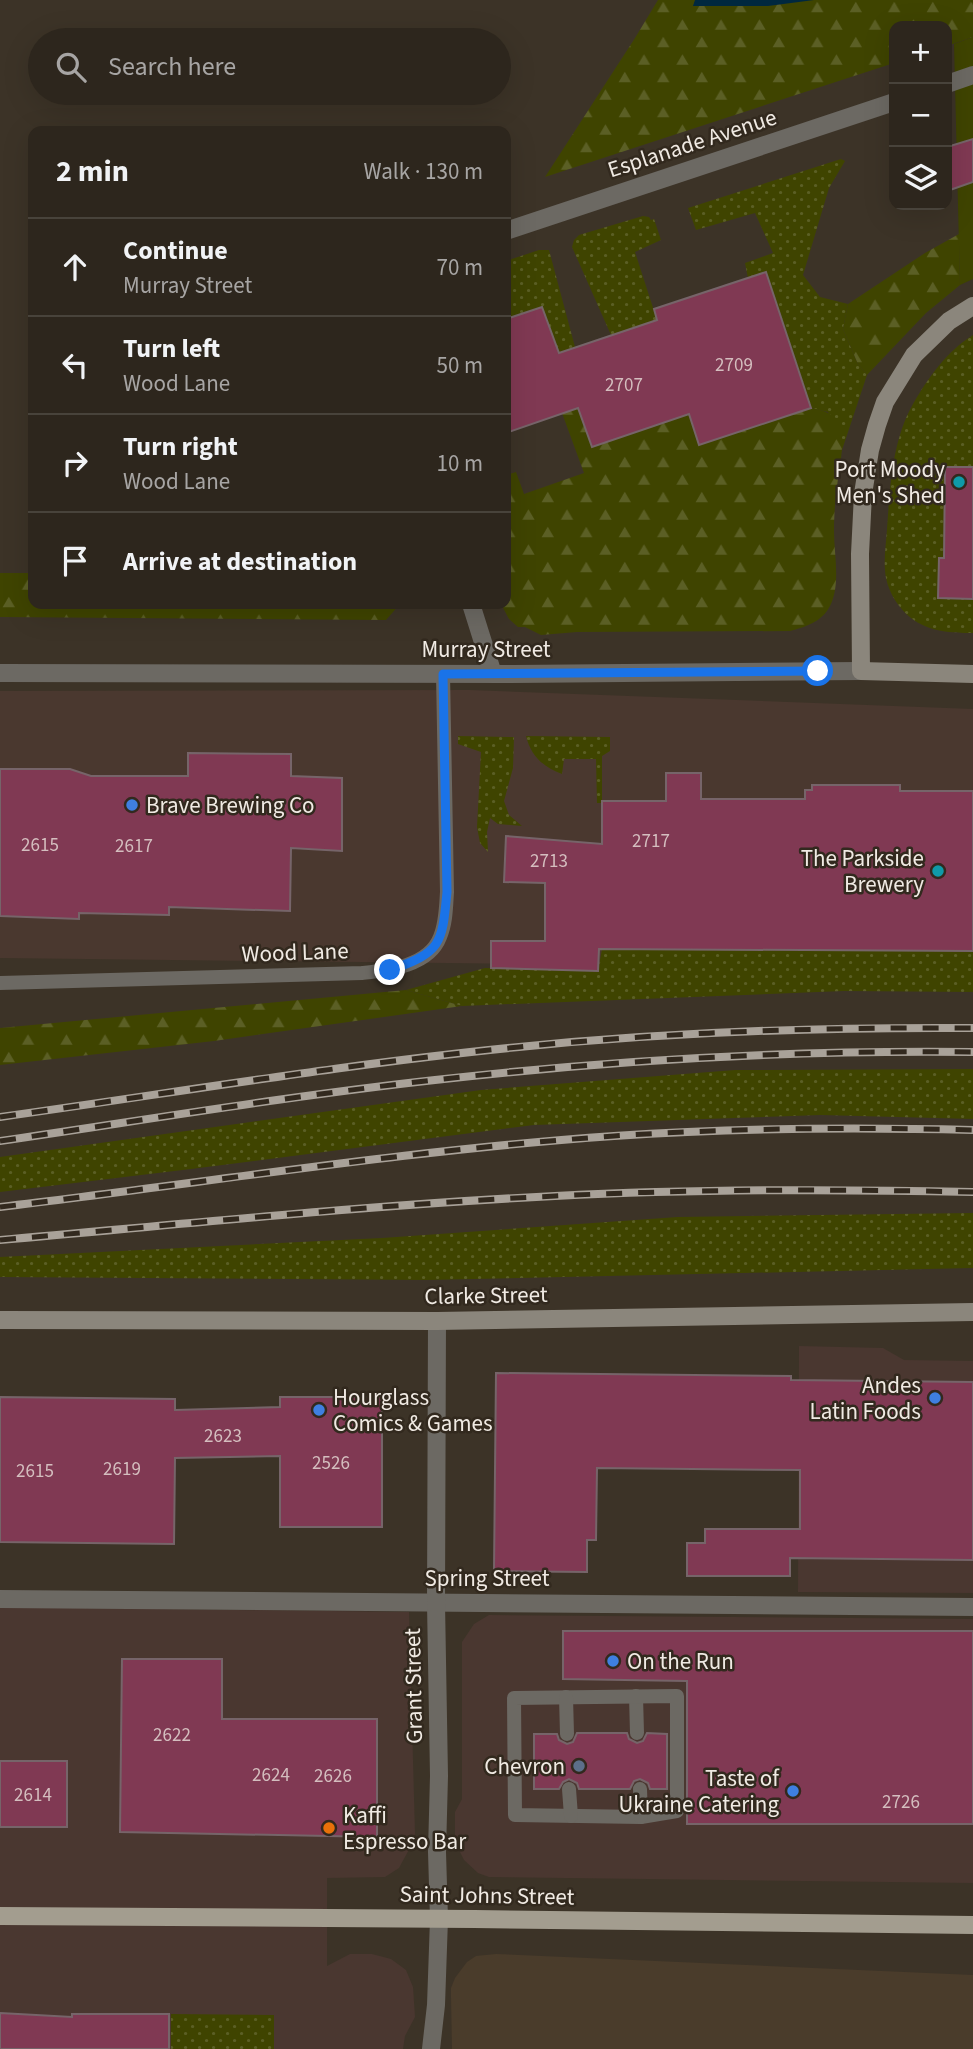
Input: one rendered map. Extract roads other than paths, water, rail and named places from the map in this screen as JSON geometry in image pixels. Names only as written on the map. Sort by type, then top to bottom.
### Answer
[{"type":"main road","points":[[861,671],[860,554],[863,494],[877,425],[886,402],[914,355],[949,321],[973,306]]},
{"type":"main road","name":"Murray Street","points":[[861,671],[973,674]]},
{"type":"main road","name":"Clarke Street","points":[[0,1320],[437,1321],[973,1312]]},
{"type":"main road","name":"Saint Johns Street","points":[[0,1916],[973,1925]]},
{"type":"street","points":[[952,82],[973,75]]},
{"type":"street","name":"Esplanade Avenue","points":[[511,229],[889,104]]},
{"type":"street","points":[[473,609],[493,674]]},
{"type":"street","name":"Murray Street","points":[[0,673],[493,674],[861,671]]},
{"type":"street","name":"Grant Street","points":[[431,2049],[436,2005],[439,1919],[437,1321]]},
{"type":"street","name":"Spring Street","points":[[0,1599],[973,1607]]},
{"type":"lane","name":"Wood Lane","points":[[0,983],[362,973],[390,970],[413,962],[432,951],[440,939],[447,892],[443,674]]},
{"type":"lane","points":[[636,1696],[637,1733]]},
{"type":"lane","points":[[677,1696],[677,1811],[641,1817],[514,1815],[514,1698],[566,1697],[677,1696]]},
{"type":"lane","points":[[566,1697],[568,1734]]},
{"type":"lane","points":[[569,1789],[570,1816]]},
{"type":"lane","points":[[640,1789],[641,1817]]},
{"type":"water","points":[[695,0],[814,0],[768,6],[693,6]]},
{"type":"railway","points":[[0,1117],[324,1070],[519,1047],[746,1032],[973,1028]]},
{"type":"railway","points":[[0,1141],[326,1093],[502,1073],[771,1055],[973,1052]]},
{"type":"railway","points":[[0,1207],[383,1158],[537,1142],[703,1131],[973,1130]]},
{"type":"railway","points":[[0,1240],[346,1210],[555,1196],[764,1190],[973,1192]]},
{"type":"place","name":"Port Moody Men's Shed","points":[[959,482]]},
{"type":"place","name":"Brave Brewing Co","points":[[132,805]]},
{"type":"place","name":"The Parkside Brewery","points":[[938,871]]},
{"type":"place","name":"Andes Latin Foods","points":[[935,1398]]},
{"type":"place","name":"Hourglass Comics & Games","points":[[319,1410]]},
{"type":"place","name":"On the Run","points":[[613,1661]]},
{"type":"place","name":"Chevron","points":[[579,1766]]},
{"type":"place","name":"Taste of Ukraine Catering","points":[[793,1791]]},
{"type":"place","name":"Kaffi Espresso Bar","points":[[329,1828]]}]
